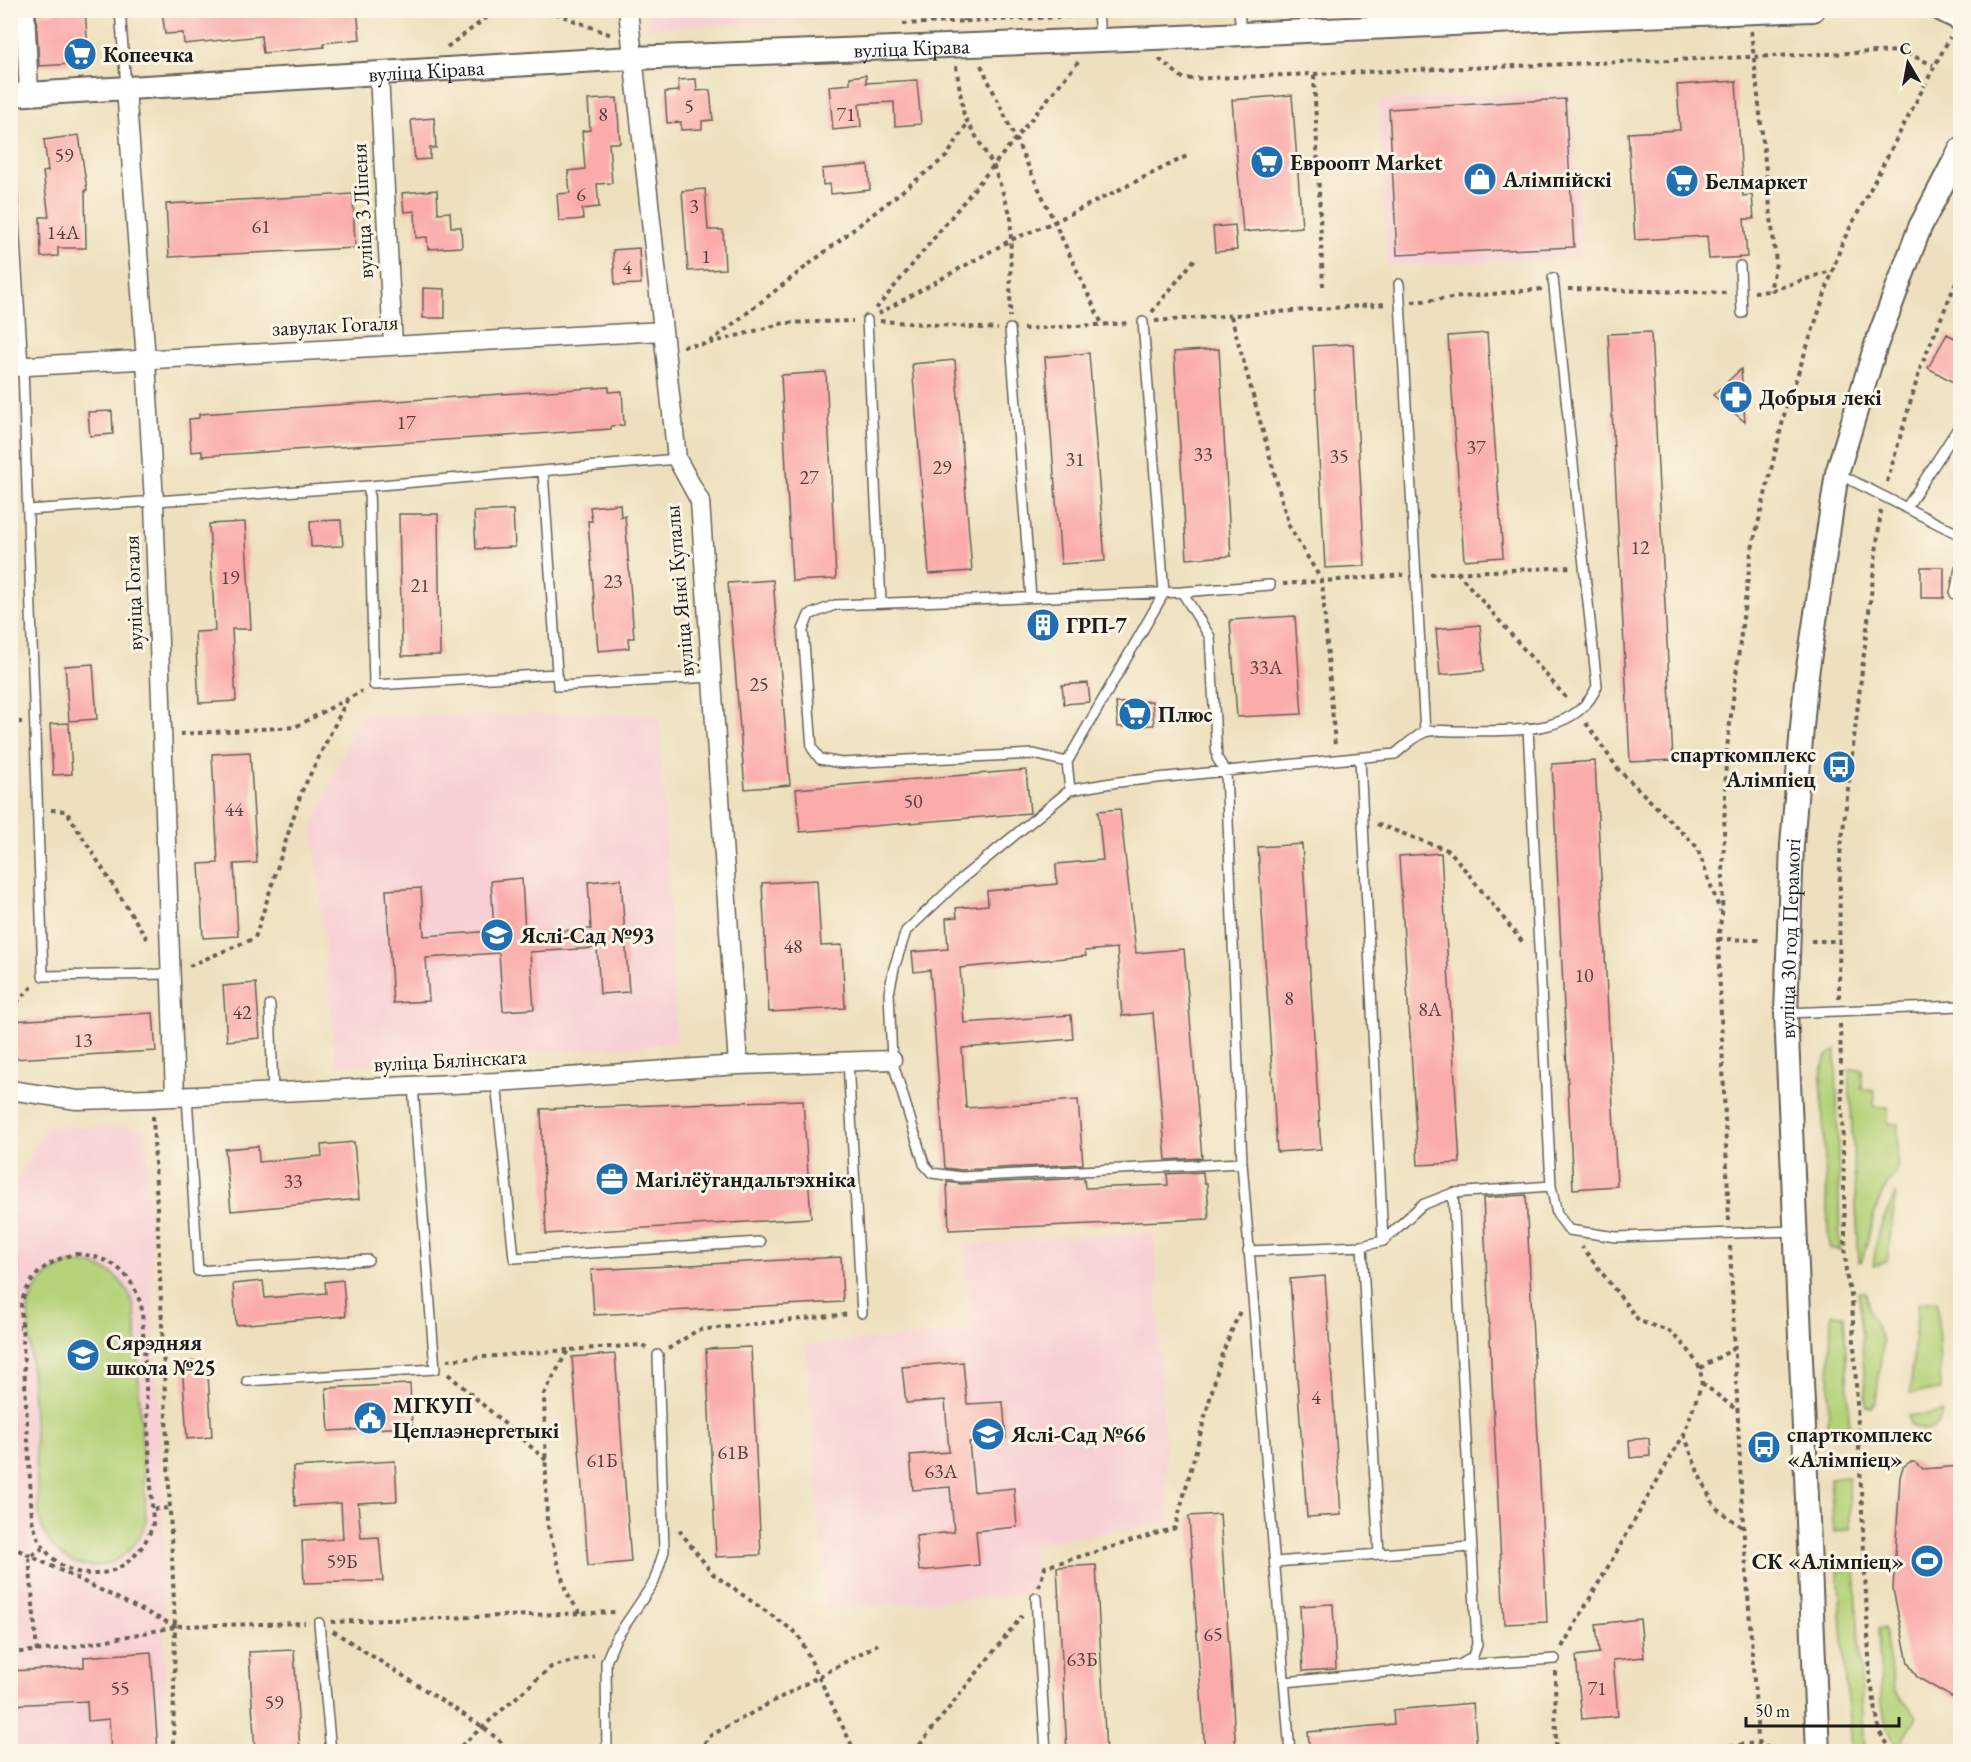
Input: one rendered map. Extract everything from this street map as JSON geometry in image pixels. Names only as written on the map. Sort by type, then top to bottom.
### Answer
[{"type":"street","points":[[20,94],[25,10]]},
{"type":"street","name":"вуліца Янкі Купалы","points":[[628,10],[677,459],[700,501],[738,1065]]},
{"type":"street","name":"вуліца Кірава","points":[[20,94],[379,74],[631,50],[1100,40],[1626,14],[1813,10]]},
{"type":"street","points":[[1942,10],[1960,19]]},
{"type":"street","name":"вуліца 3 Ліпеня","points":[[379,74],[393,346]]},
{"type":"street","name":"вуліца Гогаля","points":[[126,89],[146,360],[170,974],[181,1096]]},
{"type":"street","name":"вуліца 30 год Перамогі","points":[[1818,1752],[1786,1013],[1792,845],[1806,681],[1837,473],[1876,345],[1920,227],[1960,150]]},
{"type":"street","name":"завулак Гогаля","points":[[17,366],[393,346],[664,339]]},
{"type":"street","name":"вуліца Бялінскага","points":[[10,1090],[77,1100],[152,1098],[496,1082],[738,1065],[892,1060]]},
{"type":"lane","points":[[120,10],[126,89]]},
{"type":"lane","points":[[1098,10],[1100,40]]},
{"type":"lane","points":[[1239,10],[1241,34]]},
{"type":"lane","points":[[11,176],[17,366],[28,510],[43,976],[170,974]]},
{"type":"lane","points":[[1740,266],[1742,313]]},
{"type":"lane","points":[[1242,1163],[961,1177],[932,1173],[924,1164],[892,1060],[889,993],[894,968],[906,932],[961,879],[1070,790],[1118,782],[1360,759],[1395,753],[1425,732],[1528,728],[1560,723],[1579,713],[1591,702],[1597,686],[1553,283]]},
{"type":"lane","points":[[1399,284],[1425,732]]},
{"type":"lane","points":[[867,320],[881,603]]},
{"type":"lane","points":[[1070,790],[1067,762],[1164,593],[1143,322]]},
{"type":"lane","points":[[1010,330],[1031,597]]},
{"type":"lane","points":[[1907,507],[1960,425]]},
{"type":"lane","points":[[28,510],[369,486],[677,459]]},
{"type":"lane","points":[[543,472],[558,686],[711,677]]},
{"type":"lane","points":[[1837,473],[1960,535]]},
{"type":"lane","points":[[369,486],[374,685],[557,674]]},
{"type":"lane","points":[[1955,594],[1960,569]]},
{"type":"lane","points":[[1067,762],[1034,754],[842,763],[820,759],[812,748],[803,630],[809,615],[835,605],[1164,593],[1270,585]]},
{"type":"lane","points":[[1182,592],[1210,637],[1217,758],[1227,772],[1242,1163],[1290,1752]]},
{"type":"lane","points":[[1528,728],[1551,1186],[1557,1214],[1569,1230],[1616,1237],[1796,1231]]},
{"type":"lane","points":[[1360,759],[1383,1240]]},
{"type":"lane","points":[[270,1005],[273,1093]]},
{"type":"lane","points":[[1786,1013],[1960,1006]]},
{"type":"lane","points":[[848,1061],[862,1313]]},
{"type":"lane","points":[[496,1082],[514,1258],[760,1242]]},
{"type":"lane","points":[[247,1381],[435,1369],[413,1086]]},
{"type":"lane","points":[[181,1096],[198,1271],[368,1260]]},
{"type":"lane","points":[[1248,1251],[1362,1246],[1383,1240],[1422,1205],[1453,1193],[1551,1186]]},
{"type":"lane","points":[[1453,1193],[1477,1645],[1472,1658],[1460,1665]]},
{"type":"lane","points":[[1362,1246],[1379,1554]]},
{"type":"lane","points":[[607,1752],[606,1662],[615,1640],[636,1612],[654,1582],[664,1551],[658,1355]]},
{"type":"lane","points":[[1275,1562],[1471,1547]]},
{"type":"lane","points":[[1036,1598],[1046,1752]]},
{"type":"lane","points":[[319,1623],[331,1752]]},
{"type":"lane","points":[[1285,1682],[1460,1665],[1555,1659]]},
{"type":"path","points":[[439,53],[497,10]]},
{"type":"path","points":[[547,10],[631,50]]},
{"type":"path","points":[[962,10],[964,21]]},
{"type":"path","points":[[932,11],[934,22]]},
{"type":"path","points":[[1750,11],[1752,57],[1776,263],[1770,291]]},
{"type":"path","points":[[867,320],[1082,58],[1100,40]]},
{"type":"path","points":[[1155,56],[1184,79],[1902,51],[1934,65]]},
{"type":"path","points":[[980,62],[1102,324]]},
{"type":"path","points":[[956,63],[964,116],[994,167],[1011,216],[1010,330]]},
{"type":"path","points":[[1314,75],[1323,286]]},
{"type":"path","points":[[707,344],[947,156],[968,122]]},
{"type":"path","points":[[867,320],[1011,240],[1054,222],[1189,155]]},
{"type":"path","points":[[1143,322],[1195,259]]},
{"type":"path","points":[[664,339],[707,344],[784,323],[867,320],[1010,330],[1143,322],[1401,303],[1553,283],[1742,293],[1770,291],[1834,270]]},
{"type":"path","points":[[1893,1752],[1880,1733],[1870,1678],[1852,1300],[1846,1274],[1839,1012],[1840,856],[1883,497],[1921,366],[1960,273]]},
{"type":"path","points":[[1231,316],[1289,526],[1322,581],[1336,761]]},
{"type":"path","points":[[1457,572],[1579,713],[1618,769],[1697,847],[1722,914]]},
{"type":"path","points":[[161,735],[295,727],[374,685]]},
{"type":"path","points":[[170,974],[255,938],[301,793],[348,699]]},
{"type":"path","points":[[38,808],[66,811],[151,945]]},
{"type":"path","points":[[1363,819],[1450,851],[1539,963]]},
{"type":"path","points":[[1718,939],[1759,940]]},
{"type":"path","points":[[1810,941],[1840,941]]},
{"type":"path","points":[[10,1009],[43,976]]},
{"type":"path","points":[[152,1098],[175,1626],[174,1752]]},
{"type":"path","points":[[1556,1752],[1555,1659],[1684,1434],[1701,1383],[1700,1368],[1687,1348],[1670,1332],[1639,1321],[1569,1230]]},
{"type":"path","points":[[76,1254],[107,1260],[131,1280],[138,1294],[142,1310],[154,1509],[148,1540],[140,1553],[128,1564],[113,1571],[82,1574],[60,1564],[43,1548],[35,1534],[32,1519],[20,1327],[21,1304],[26,1289],[46,1265],[60,1257],[76,1254]]},
{"type":"path","points":[[914,1752],[1036,1598],[1045,1567],[1175,1528],[1222,1354],[1251,1284]]},
{"type":"path","points":[[434,1361],[641,1345],[658,1355],[698,1330],[862,1313]]},
{"type":"path","points":[[10,1327],[20,1327]]},
{"type":"path","points":[[1700,1368],[1735,1348]]},
{"type":"path","points":[[568,1350],[544,1394],[548,1523],[566,1592],[581,1614]]},
{"type":"path","points":[[434,1361],[546,1461]]},
{"type":"path","points":[[1701,1383],[1738,1411]]},
{"type":"path","points":[[1684,1434],[1699,1475],[1715,1508],[1743,1529]]},
{"type":"path","points":[[154,1509],[170,1508]]},
{"type":"path","points":[[663,1510],[713,1574],[798,1634],[855,1752]]},
{"type":"path","points":[[10,1546],[175,1626]]},
{"type":"path","points":[[29,1557],[43,1548]]},
{"type":"path","points":[[29,1557],[37,1652]]},
{"type":"path","points":[[10,1653],[66,1648],[175,1626],[636,1612]]},
{"type":"path","points":[[319,1623],[483,1727],[513,1752]]},
{"type":"path","points":[[700,1752],[708,1737],[878,1644]]},
{"type":"path","points":[[454,1752],[551,1667],[611,1650]]},
{"type":"path","points":[[1658,1752],[1758,1743],[1779,1752]]},
{"type":"shaded area","points":[[647,10],[992,11],[648,28]]},
{"type":"shaded area","name":"Алімпійскі","points":[[1572,92],[1581,257],[1387,266],[1379,101]]},
{"type":"shaded area","name":"Яслі-Сад №93","points":[[659,714],[677,1043],[336,1066],[313,827],[359,715]]},
{"type":"shaded area","name":"Сярэдняя школа №25","points":[[46,1127],[146,1127],[163,1513],[166,1751],[11,1751],[10,1196]]},
{"type":"shaded area","name":"Яслі-Сад №66","points":[[1154,1231],[1169,1523],[1033,1544],[1036,1593],[826,1610],[806,1345],[971,1332],[964,1245]]},
{"type":"green space","points":[[1836,1050],[1840,1250],[1829,1248],[1821,1076],[1825,1058]]},
{"type":"green space","points":[[1849,1069],[1862,1070],[1862,1089],[1874,1091],[1874,1107],[1888,1107],[1888,1123],[1898,1124],[1897,1170],[1882,1193],[1862,1261],[1859,1262]]},
{"type":"green space","points":[[1896,1193],[1887,1262],[1873,1266],[1878,1232]]},
{"type":"green space","points":[[76,1263],[98,1267],[115,1276],[127,1291],[135,1312],[146,1522],[136,1542],[123,1556],[107,1564],[90,1566],[74,1562],[59,1553],[47,1538],[39,1517],[28,1307],[35,1290],[45,1277],[59,1268]]},
{"type":"green space","points":[[1859,1292],[1866,1292],[1869,1312],[1883,1341],[1876,1401],[1872,1407],[1866,1406]]},
{"type":"green space","points":[[1937,1301],[1941,1390],[1910,1393],[1918,1303]]},
{"type":"green space","points":[[1831,1314],[1844,1315],[1850,1431],[1828,1433]]},
{"type":"green space","points":[[1942,1412],[1938,1424],[1931,1429],[1922,1430],[1910,1425],[1908,1416]]},
{"type":"green space","points":[[1849,1477],[1850,1529],[1834,1532],[1830,1478]]},
{"type":"green space","points":[[1855,1568],[1865,1751],[1851,1751],[1838,1571]]},
{"type":"green space","points":[[1884,1627],[1894,1691],[1917,1716],[1898,1750],[1886,1725],[1882,1702],[1878,1629]]},
{"type":"building","points":[[56,10],[85,10],[89,63],[39,66],[36,14],[56,13]]},
{"type":"building","points":[[162,10],[357,10],[360,39],[324,43],[324,47],[263,53],[261,36],[184,44],[183,33],[165,34]]},
{"type":"building","points":[[866,75],[866,83],[917,80],[921,124],[895,126],[894,102],[859,104],[861,127],[833,130],[829,86],[850,84],[850,77]]},
{"type":"building","points":[[696,79],[697,91],[710,90],[713,120],[702,121],[702,129],[681,130],[681,122],[667,123],[665,92],[679,91],[678,80]]},
{"type":"building","points":[[1736,81],[1743,196],[1752,195],[1754,219],[1744,219],[1747,257],[1709,259],[1707,236],[1635,240],[1628,133],[1680,130],[1677,85]]},
{"type":"building","name":"Евроопт Market","points":[[1292,95],[1302,227],[1243,232],[1232,100]]},
{"type":"building","points":[[617,98],[620,143],[609,143],[612,183],[597,184],[599,207],[582,209],[583,219],[559,221],[557,194],[570,193],[568,171],[585,169],[582,131],[590,130],[588,100]]},
{"type":"building","name":"Алімпійскі","points":[[1565,99],[1574,247],[1397,255],[1389,109]]},
{"type":"building","points":[[434,118],[436,148],[430,148],[430,159],[415,160],[411,120]]},
{"type":"building","points":[[79,135],[87,190],[85,190],[86,248],[58,248],[58,256],[41,257],[40,217],[49,217],[43,172],[48,171],[44,140]]},
{"type":"building","points":[[868,165],[870,190],[831,194],[830,184],[823,185],[822,169]]},
{"type":"building","points":[[705,189],[708,230],[723,230],[725,269],[688,271],[682,191]]},
{"type":"building","points":[[437,190],[438,213],[450,212],[451,227],[461,227],[462,247],[428,249],[427,237],[416,238],[415,211],[404,212],[402,193]]},
{"type":"building","points":[[353,194],[355,248],[169,257],[166,204]]},
{"type":"building","points":[[1235,225],[1237,250],[1215,252],[1213,227]]},
{"type":"building","points":[[639,248],[641,284],[615,285],[613,250]]},
{"type":"building","points":[[423,288],[445,289],[445,318],[423,318]]},
{"type":"building","points":[[1651,332],[1673,760],[1630,762],[1608,334]]},
{"type":"building","points":[[1487,333],[1503,557],[1464,560],[1448,336]]},
{"type":"building","points":[[1947,334],[1960,341],[1960,386],[1928,368]]},
{"type":"building","points":[[1353,344],[1365,566],[1325,568],[1313,346]]},
{"type":"building","points":[[1219,349],[1231,556],[1187,559],[1174,352]]},
{"type":"building","points":[[1089,353],[1105,561],[1061,564],[1045,357]]},
{"type":"building","points":[[955,360],[972,571],[929,574],[912,364]]},
{"type":"building","points":[[1741,369],[1745,422],[1713,395]]},
{"type":"building","points":[[826,372],[836,579],[792,581],[781,375]]},
{"type":"building","points":[[609,387],[609,392],[622,391],[624,425],[611,426],[611,429],[202,456],[202,451],[191,452],[189,419],[199,418],[199,414]]},
{"type":"building","points":[[112,411],[113,434],[90,436],[88,412]]},
{"type":"building","points":[[620,504],[621,517],[625,516],[634,638],[628,638],[629,648],[598,651],[588,521],[592,521],[590,507]]},
{"type":"building","points":[[513,510],[515,547],[476,549],[474,512]]},
{"type":"building","points":[[399,514],[438,514],[440,655],[402,656]]},
{"type":"building","points":[[341,520],[343,546],[311,547],[310,521]]},
{"type":"building","points":[[245,522],[251,629],[232,629],[236,701],[199,703],[195,632],[215,631],[209,524]]},
{"type":"building","points":[[1921,567],[1944,567],[1944,598],[1921,598]]},
{"type":"building","points":[[773,580],[790,785],[745,789],[728,583]]},
{"type":"building","name":"ГРП-7","points":[[1051,615],[1053,634],[1034,635],[1033,616]]},
{"type":"building","points":[[1295,616],[1302,714],[1237,717],[1230,620]]},
{"type":"building","points":[[1480,625],[1484,671],[1440,675],[1436,629]]},
{"type":"building","points":[[93,664],[97,719],[69,721],[65,666]]},
{"type":"building","points":[[1088,683],[1090,702],[1064,704],[1062,685]]},
{"type":"building","name":"Плюс","points":[[1152,701],[1154,725],[1118,727],[1116,703]]},
{"type":"building","points":[[69,723],[72,774],[53,775],[50,724]]},
{"type":"building","points":[[250,752],[257,863],[234,864],[238,936],[203,938],[199,864],[218,863],[212,754]]},
{"type":"building","points":[[1595,761],[1617,1186],[1573,1189],[1552,764]]},
{"type":"building","points":[[1026,770],[1030,813],[800,832],[796,789]]},
{"type":"building","points":[[1120,809],[1136,953],[1184,949],[1202,1158],[1166,1160],[1153,1013],[1122,1016],[1117,948],[1085,951],[1086,956],[960,968],[964,1023],[1071,1015],[1073,1039],[962,1048],[966,1108],[1078,1100],[1083,1164],[961,1170],[945,1168],[930,970],[914,972],[912,952],[948,949],[946,918],[957,917],[956,908],[988,905],[987,891],[1057,884],[1056,864],[1103,860],[1098,811]]},
{"type":"building","points":[[1302,844],[1321,1149],[1277,1152],[1258,847]]},
{"type":"building","points":[[1441,853],[1460,1163],[1418,1165],[1399,856]]},
{"type":"building","points":[[522,878],[525,933],[591,929],[588,882],[621,879],[629,992],[600,994],[597,948],[530,952],[534,1009],[503,1011],[499,953],[426,958],[429,1001],[393,1003],[386,890],[421,888],[424,936],[494,931],[491,881]]},
{"type":"building","points":[[817,880],[821,946],[842,945],[845,1008],[769,1012],[762,883]]},
{"type":"building","points":[[256,983],[260,1038],[227,1041],[223,986]]},
{"type":"building","points":[[153,1013],[156,1051],[12,1059],[10,1021]]},
{"type":"building","points":[[803,1100],[811,1218],[546,1234],[541,1109]]},
{"type":"building","points":[[354,1142],[359,1199],[231,1211],[225,1149],[258,1146],[259,1162],[322,1156],[321,1145]]},
{"type":"building","points":[[1203,1172],[1204,1183],[1207,1183],[1209,1219],[949,1230],[947,1182],[961,1184],[1084,1178],[1085,1188],[1168,1185],[1167,1174]]},
{"type":"building","points":[[1526,1195],[1547,1622],[1504,1624],[1483,1198]]},
{"type":"building","points":[[841,1257],[843,1302],[594,1315],[591,1270]]},
{"type":"building","points":[[1325,1276],[1341,1515],[1307,1517],[1290,1279]]},
{"type":"building","points":[[343,1280],[346,1316],[236,1325],[233,1284],[263,1281],[265,1298],[326,1293],[325,1282]]},
{"type":"building","points":[[751,1347],[761,1555],[716,1557],[706,1349]]},
{"type":"building","points":[[615,1354],[631,1562],[588,1566],[572,1357]]},
{"type":"building","points":[[207,1360],[212,1437],[187,1439],[182,1362]]},
{"type":"building","points":[[963,1362],[967,1404],[1003,1402],[1006,1438],[969,1442],[974,1492],[1014,1488],[1017,1527],[976,1531],[979,1565],[919,1571],[916,1536],[954,1532],[950,1487],[913,1490],[910,1455],[949,1452],[945,1400],[906,1403],[902,1367]]},
{"type":"building","points":[[410,1384],[412,1427],[329,1431],[326,1388]]},
{"type":"building","points":[[1649,1438],[1650,1456],[1630,1458],[1629,1440]]},
{"type":"building","points":[[395,1461],[397,1501],[358,1503],[361,1538],[379,1537],[383,1581],[304,1583],[302,1541],[343,1539],[341,1503],[295,1506],[293,1467]]},
{"type":"building","name":"СК «Алімпіец»","points":[[1910,1462],[1915,1462],[1923,1469],[1960,1466],[1960,1702],[1917,1677],[1908,1663],[1893,1589],[1900,1477],[1903,1467]]},
{"type":"building","points":[[1220,1514],[1236,1752],[1205,1752],[1189,1516]]},
{"type":"building","points":[[1096,1565],[1106,1752],[1067,1752],[1057,1567]]},
{"type":"building","points":[[1333,1604],[1336,1669],[1303,1671],[1300,1606]]},
{"type":"building","points":[[1640,1619],[1644,1657],[1613,1660],[1618,1716],[1582,1719],[1576,1656],[1599,1653],[1596,1624]]},
{"type":"building","points":[[294,1650],[300,1752],[255,1752],[249,1652]]},
{"type":"building","points":[[151,1652],[158,1752],[111,1752],[109,1719],[88,1721],[87,1701],[10,1705],[10,1671],[84,1667],[84,1657]]},
{"type":"building","points":[[1473,1703],[1477,1748],[1443,1752],[1310,1752],[1308,1732],[1394,1724],[1393,1710]]},
{"type":"place","name":"Копеечка","points":[[80,54]]},
{"type":"place","name":"Евроопт Market","points":[[1267,162]]},
{"type":"place","name":"Алімпійскі","points":[[1480,179]]},
{"type":"place","name":"Белмаркет","points":[[1682,181]]},
{"type":"place","name":"Добрыя лекі","points":[[1736,397]]},
{"type":"place","name":"ГРП-7","points":[[1043,625]]},
{"type":"place","name":"Плюс","points":[[1135,714]]},
{"type":"place","name":"спарткомплекс Алімпіец","points":[[1839,767]]},
{"type":"place","name":"Яслі-Сад №93","points":[[497,935]]},
{"type":"place","name":"Магілёўгандальтэхніка","points":[[612,1179]]},
{"type":"place","name":"Сярэдняя школа №25","points":[[83,1355]]},
{"type":"place","name":"МГКУП Цеплаэнергетыкі","points":[[370,1418]]},
{"type":"place","name":"Яслі-Сад №66","points":[[988,1434]]},
{"type":"place","name":"спарткомплекс «Алімпіец»","points":[[1764,1447]]},
{"type":"place","name":"СК «Алімпіец»","points":[[1927,1561]]}]
